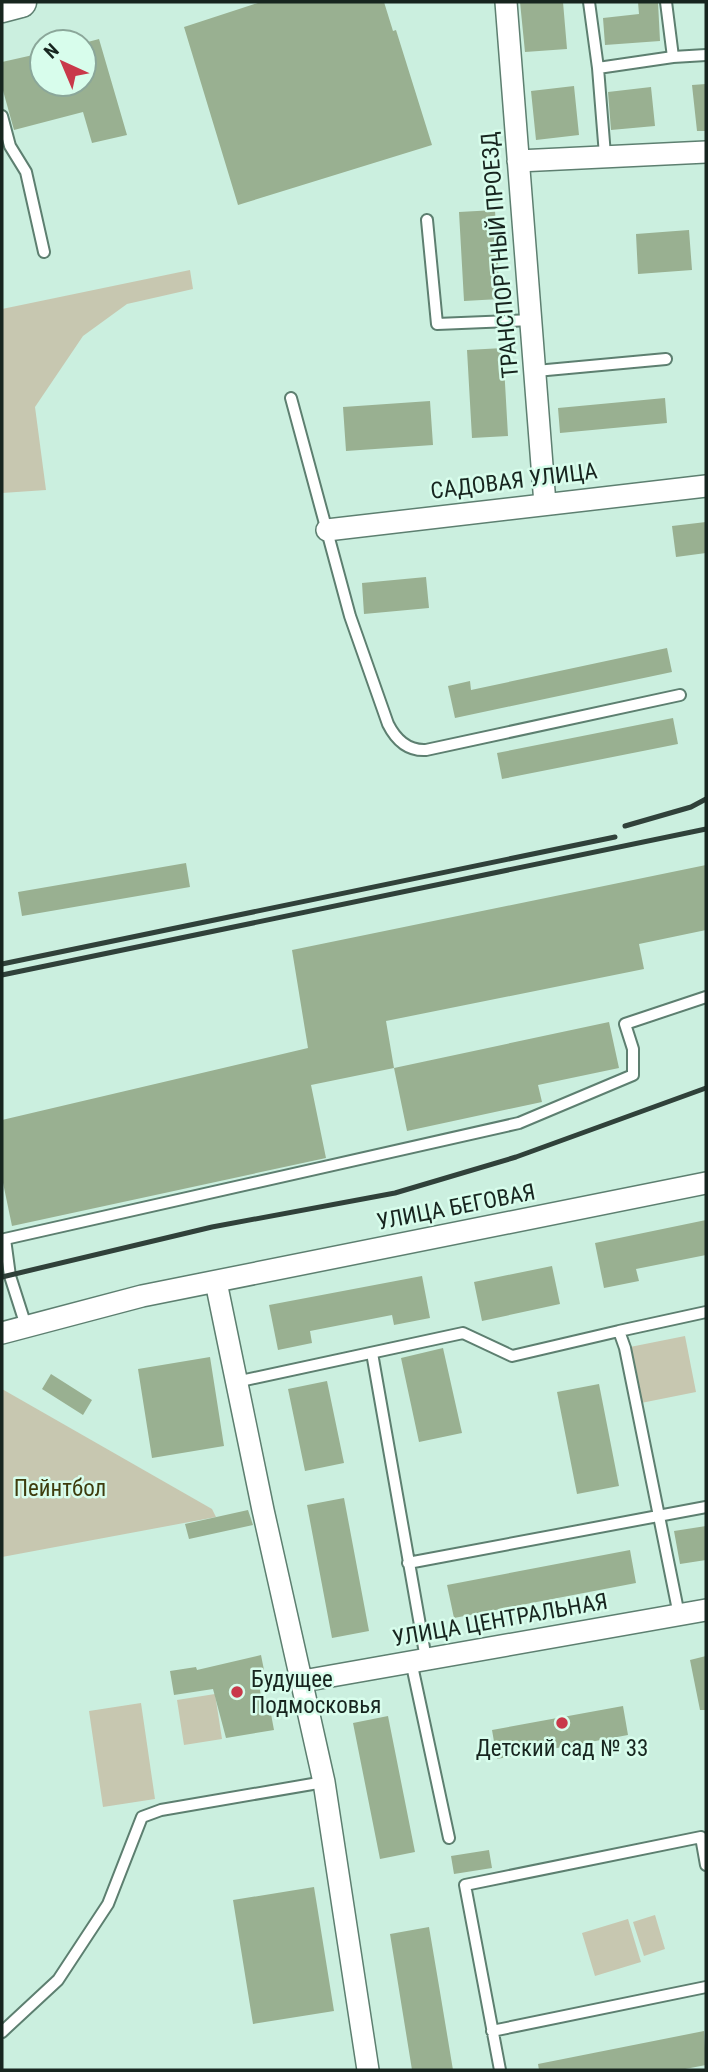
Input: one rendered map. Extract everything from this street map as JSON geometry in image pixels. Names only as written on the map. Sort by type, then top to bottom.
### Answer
[{"type":"main road","points":[[2,7],[21,2]]},
{"type":"street","name":"ТРАНСПОРТНЫЙ ПРОЕЗД","points":[[506,2],[518,160],[532,248],[532,320],[545,504]]},
{"type":"street","points":[[518,160],[706,152]]},
{"type":"street","name":"САДОВАЯ УЛИЦА","points":[[327,530],[706,486]]},
{"type":"street","name":"УЛИЦА БЕГОВАЯ","points":[[2,1334],[142,1296],[706,1183]]},
{"type":"street","points":[[216,1282],[324,1782],[368,2070]]},
{"type":"street","name":"УЛИЦА ЦЕНТРАЛЬНАЯ","points":[[303,1681],[706,1610]]},
{"type":"lane","points":[[589,2],[605,155]]},
{"type":"lane","points":[[666,2],[673,57]]},
{"type":"lane","points":[[598,68],[706,55]]},
{"type":"lane","points":[[2,116],[10,146],[26,173],[44,252]]},
{"type":"lane","points":[[427,220],[437,324],[532,320]]},
{"type":"lane","points":[[536,371],[666,359]]},
{"type":"lane","points":[[291,398],[351,616],[388,724],[397,738],[412,749],[426,750],[680,695]]},
{"type":"lane","points":[[26,1326],[10,1276],[5,1239],[519,1123],[633,1076],[632,1049],[625,1024],[706,997]]},
{"type":"lane","points":[[236,1382],[463,1333],[512,1356],[706,1312]]},
{"type":"lane","points":[[619,1331],[625,1348],[679,1615]]},
{"type":"lane","points":[[372,1353],[408,1563],[419,1660],[449,1838]]},
{"type":"lane","points":[[408,1563],[706,1507]]},
{"type":"lane","points":[[2,2032],[58,1980],[108,1904],[142,1817],[161,1810],[324,1782]]},
{"type":"lane","points":[[500,2070],[465,1885],[701,1837],[706,1865]]},
{"type":"lane","points":[[492,2031],[706,1987]]},
{"type":"green space","points":[[190,270],[193,289],[127,304],[83,336],[35,407],[46,490],[2,493],[2,309]]},
{"type":"green space","points":[[685,1336],[696,1392],[636,1404],[625,1348]]},
{"type":"green space","name":"Пейнтбол","points":[[2,1389],[212,1509],[216,1517],[2,1557]]},
{"type":"green space","points":[[215,1694],[222,1739],[184,1745],[177,1700]]},
{"type":"green space","points":[[141,1703],[155,1799],[103,1807],[89,1711]]},
{"type":"green space","points":[[655,1915],[665,1949],[644,1956],[633,1922]]},
{"type":"green space","points":[[628,1919],[641,1962],[595,1976],[582,1933]]},
{"type":"building","points":[[261,2],[384,2],[393,31],[396,30],[432,145],[238,205],[184,27]]},
{"type":"building","points":[[520,2],[563,2],[567,49],[525,52]]},
{"type":"building","points":[[638,2],[658,2],[660,41],[605,45],[603,18],[639,14]]},
{"type":"building","points":[[98,39],[127,135],[92,143],[83,112],[14,130],[2,87],[2,62],[28,56],[28,98],[98,98]]},
{"type":"building","points":[[706,84],[706,131],[697,131],[692,85]]},
{"type":"building","points":[[574,86],[579,135],[536,140],[531,91]]},
{"type":"building","points":[[651,87],[655,126],[611,130],[608,92]]},
{"type":"building","points":[[495,210],[500,299],[464,301],[459,212]]},
{"type":"building","points":[[689,230],[692,270],[638,274],[636,234]]},
{"type":"building","points":[[503,348],[508,436],[472,438],[467,350]]},
{"type":"building","points":[[665,398],[667,423],[560,433],[558,408]]},
{"type":"building","points":[[430,401],[433,445],[346,451],[343,407]]},
{"type":"building","points":[[706,522],[706,553],[676,557],[672,526]]},
{"type":"building","points":[[426,577],[429,608],[364,614],[362,583]]},
{"type":"building","points":[[667,648],[672,672],[455,718],[448,686],[470,681],[471,690]]},
{"type":"building","points":[[673,718],[678,744],[502,779],[497,753]]},
{"type":"building","points":[[186,863],[190,887],[22,916],[18,892]]},
{"type":"building","points":[[706,865],[706,930],[639,944],[644,969],[386,1021],[394,1068],[311,1085],[326,1158],[12,1226],[2,1178],[2,1120],[308,1048],[292,950]]},
{"type":"building","points":[[609,1022],[619,1068],[538,1085],[542,1102],[407,1131],[394,1068]]},
{"type":"building","points":[[706,1220],[706,1255],[636,1269],[639,1281],[604,1288],[595,1243]]},
{"type":"building","points":[[552,1266],[560,1304],[482,1321],[474,1282]]},
{"type":"building","points":[[422,1276],[430,1318],[394,1325],[392,1315],[310,1331],[312,1343],[278,1350],[269,1305]]},
{"type":"building","points":[[443,1348],[462,1433],[419,1442],[401,1358]]},
{"type":"building","points":[[210,1357],[224,1446],[152,1458],[138,1369]]},
{"type":"building","points":[[51,1374],[92,1400],[83,1415],[42,1389]]},
{"type":"building","points":[[327,1381],[344,1463],[305,1471],[288,1389]]},
{"type":"building","points":[[599,1384],[619,1486],[577,1494],[557,1392]]},
{"type":"building","points":[[344,1498],[369,1631],[332,1638],[307,1505]]},
{"type":"building","points":[[248,1510],[253,1525],[189,1539],[185,1524]]},
{"type":"building","points":[[706,1526],[706,1560],[680,1564],[674,1531]]},
{"type":"building","points":[[630,1550],[636,1583],[454,1618],[447,1585]]},
{"type":"building","name":"Будущее Подмосковья","points":[[261,1655],[264,1670],[257,1671],[264,1715],[271,1714],[274,1730],[226,1738],[213,1689],[174,1695],[170,1671],[196,1667],[197,1670]]},
{"type":"building","points":[[706,1656],[706,1710],[700,1710],[690,1660]]},
{"type":"building","points":[[623,1706],[628,1735],[497,1759],[492,1730]]},
{"type":"building","points":[[388,1716],[415,1852],[380,1859],[353,1723]]},
{"type":"building","points":[[489,1850],[492,1868],[454,1874],[451,1856]]},
{"type":"building","points":[[314,1887],[334,2011],[253,2024],[233,1900]]},
{"type":"building","points":[[429,1927],[453,2070],[412,2070],[390,1934]]},
{"type":"building","points":[[704,2031],[706,2065],[680,2070],[539,2070],[538,2064]]},
{"type":"railway","points":[[625,826],[691,807],[706,799]]},
{"type":"railway","points":[[2,975],[706,829]]},
{"type":"railway","points":[[2,964],[615,837]]},
{"type":"railway","points":[[2,1277],[212,1227],[395,1193],[516,1157],[706,1088]]},
{"type":"place","name":"Будущее Подмосковья","points":[[237,1692]]},
{"type":"place","name":"Детский сад № 33","points":[[562,1723]]}]
